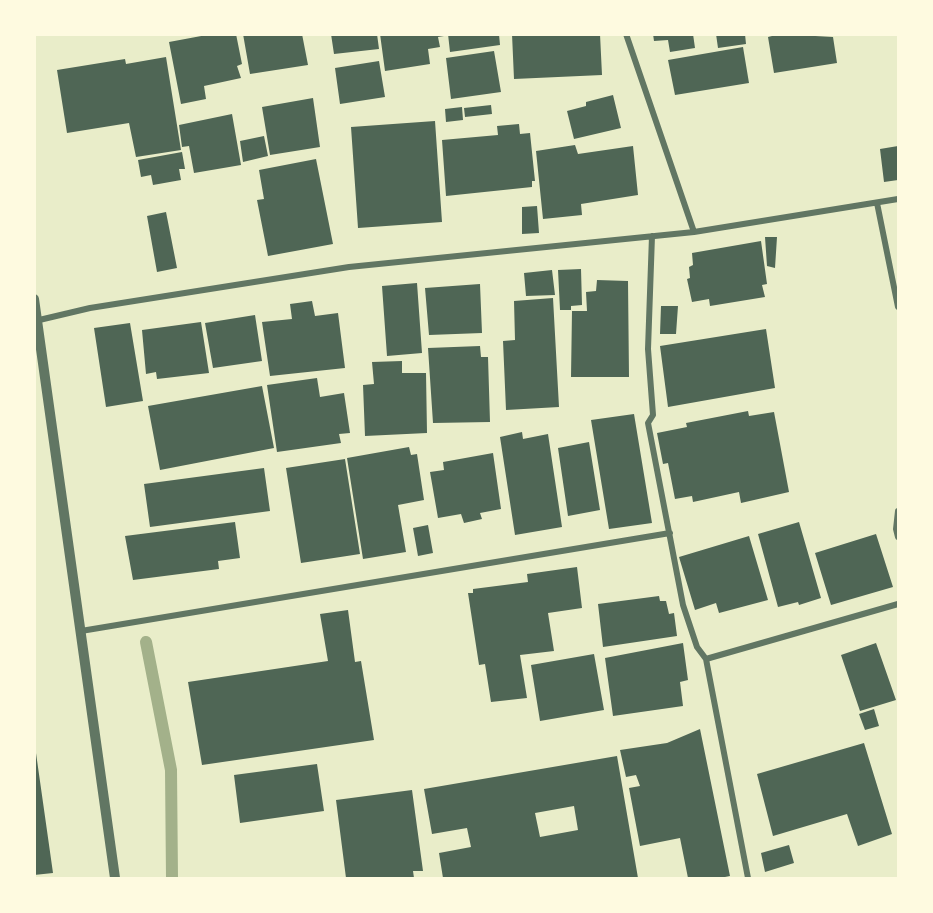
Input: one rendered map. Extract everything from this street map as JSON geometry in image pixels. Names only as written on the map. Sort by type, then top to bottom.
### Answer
[{"type":"street","points":[[626,34],[694,232]]},
{"type":"street","points":[[36,321],[90,308],[350,267],[694,232],[898,199]]},
{"type":"street","points":[[876,202],[898,307]]},
{"type":"street","points":[[652,236],[648,349],[653,416],[648,423],[682,605],[697,647],[706,659],[748,879]]},
{"type":"street","points":[[34,299],[115,879]]},
{"type":"street","points":[[898,511],[896,529],[898,537]]},
{"type":"street","points":[[81,631],[670,533]]},
{"type":"street","points":[[706,659],[898,604]]},
{"type":"building","points":[[212,34],[236,34],[242,64],[237,66],[241,78],[204,86],[206,99],[181,104],[169,42]]},
{"type":"building","points":[[243,34],[302,34],[308,65],[250,74]]},
{"type":"building","points":[[331,34],[377,34],[379,49],[334,54]]},
{"type":"building","points":[[380,34],[444,34],[444,36],[438,37],[440,47],[428,49],[430,64],[385,71]]},
{"type":"building","points":[[448,34],[499,34],[500,45],[450,52]]},
{"type":"building","points":[[512,34],[600,34],[602,75],[514,79]]},
{"type":"building","points":[[653,34],[693,34],[695,48],[670,52],[668,40],[654,41]]},
{"type":"building","points":[[716,34],[745,34],[746,44],[718,48]]},
{"type":"building","points":[[780,34],[833,37],[837,63],[774,73],[768,37]]},
{"type":"building","points":[[743,47],[749,83],[675,95],[668,60]]},
{"type":"building","points":[[494,51],[501,92],[451,99],[446,58]]},
{"type":"building","points":[[166,57],[181,150],[136,157],[129,123],[67,133],[57,70],[125,59],[126,64]]},
{"type":"building","points":[[379,61],[385,97],[340,104],[335,68]]},
{"type":"building","points":[[613,95],[621,128],[574,139],[567,111],[586,106],[586,102]]},
{"type":"building","points":[[313,98],[320,147],[270,155],[262,107]]},
{"type":"building","points":[[491,105],[492,114],[465,117],[464,108]]},
{"type":"building","points":[[462,107],[463,120],[446,122],[445,109]]},
{"type":"building","points":[[232,114],[241,165],[194,173],[189,146],[182,147],[179,125]]},
{"type":"building","points":[[435,121],[442,222],[358,228],[351,127]]},
{"type":"building","points":[[519,124],[520,134],[530,133],[535,181],[532,181],[532,187],[446,196],[442,140],[498,135],[497,126]]},
{"type":"building","points":[[264,136],[268,156],[243,162],[240,141]]},
{"type":"building","points":[[575,145],[578,154],[633,146],[638,195],[581,204],[582,215],[543,219],[536,151]]},
{"type":"building","points":[[898,146],[898,180],[884,182],[880,149]]},
{"type":"building","points":[[182,152],[185,169],[179,169],[181,180],[153,185],[151,175],[141,177],[138,160]]},
{"type":"building","points":[[316,159],[333,244],[268,256],[257,200],[264,199],[259,170]]},
{"type":"building","points":[[537,206],[539,233],[522,234],[522,207]]},
{"type":"building","points":[[166,212],[177,268],[157,272],[147,216]]},
{"type":"building","points":[[765,237],[777,237],[775,268],[767,266]]},
{"type":"building","points":[[761,241],[767,284],[762,285],[765,297],[710,306],[709,299],[692,302],[687,279],[690,278],[689,267],[693,265],[692,253]]},
{"type":"building","points":[[581,269],[582,305],[571,306],[571,310],[560,310],[558,270]]},
{"type":"building","points":[[552,270],[555,295],[526,296],[524,273]]},
{"type":"building","points":[[597,280],[628,281],[629,377],[571,377],[572,311],[587,311],[586,292],[596,291]]},
{"type":"building","points":[[417,283],[422,353],[387,356],[382,286]]},
{"type":"building","points":[[480,284],[482,333],[429,335],[425,288]]},
{"type":"building","points":[[553,298],[559,407],[506,410],[503,341],[515,340],[514,301]]},
{"type":"building","points":[[312,301],[315,316],[338,313],[345,368],[270,376],[262,322],[292,319],[290,304]]},
{"type":"building","points":[[661,306],[678,306],[676,334],[660,334]]},
{"type":"building","points":[[255,315],[262,361],[213,368],[205,323]]},
{"type":"building","points":[[201,322],[209,373],[157,379],[156,372],[146,374],[142,330]]},
{"type":"building","points":[[130,323],[143,401],[106,407],[94,328]]},
{"type":"building","points":[[766,329],[775,388],[668,407],[660,346]]},
{"type":"building","points":[[480,346],[481,357],[488,357],[490,422],[433,423],[428,348]]},
{"type":"building","points":[[402,361],[402,373],[426,373],[427,433],[365,436],[363,385],[374,384],[372,362]]},
{"type":"building","points":[[317,378],[320,397],[344,393],[350,433],[339,434],[341,443],[277,452],[267,385]]},
{"type":"building","points":[[262,386],[274,448],[160,470],[148,406]]},
{"type":"building","points":[[748,411],[749,416],[774,412],[789,492],[741,503],[739,492],[693,502],[692,496],[675,499],[668,463],[663,464],[657,433],[687,427],[686,423]]},
{"type":"building","points":[[634,414],[652,523],[609,529],[591,420]]},
{"type":"building","points":[[522,432],[523,439],[548,434],[562,527],[515,535],[500,437]]},
{"type":"building","points":[[589,442],[600,510],[568,516],[558,448]]},
{"type":"building","points":[[409,447],[411,455],[417,454],[424,500],[398,505],[406,552],[363,559],[347,458]]},
{"type":"building","points":[[493,453],[501,509],[480,513],[482,519],[464,523],[461,514],[438,518],[430,472],[444,470],[443,462]]},
{"type":"building","points":[[345,459],[360,554],[301,563],[286,468]]},
{"type":"building","points":[[264,468],[270,511],[150,527],[144,484]]},
{"type":"building","points":[[235,522],[240,558],[218,561],[219,569],[133,580],[125,536]]},
{"type":"building","points":[[799,522],[821,598],[799,605],[798,602],[778,607],[758,534]]},
{"type":"building","points":[[428,525],[433,553],[418,556],[413,528]]},
{"type":"building","points":[[876,534],[893,587],[831,605],[815,553]]},
{"type":"building","points":[[749,536],[768,600],[719,613],[716,603],[695,610],[679,557]]},
{"type":"building","points":[[577,567],[582,608],[548,613],[554,651],[520,655],[527,698],[491,702],[485,664],[479,665],[468,593],[473,593],[473,589],[528,582],[527,574]]},
{"type":"building","points":[[659,596],[660,601],[666,601],[669,614],[674,613],[677,636],[603,647],[598,604]]},
{"type":"building","points":[[348,610],[355,662],[361,661],[374,740],[202,765],[188,682],[328,661],[320,614]]},
{"type":"building","points":[[683,643],[688,680],[680,682],[683,706],[613,716],[605,658]]},
{"type":"building","points":[[876,643],[896,700],[860,711],[841,655]]},
{"type":"building","points":[[594,654],[604,710],[540,721],[531,665]]},
{"type":"building","points":[[874,709],[879,726],[865,730],[859,714]]},
{"type":"building","points":[[700,729],[730,876],[720,878],[688,878],[680,838],[640,846],[629,788],[640,786],[636,775],[626,777],[620,750],[667,743]]},
{"type":"building","points":[[34,739],[53,873],[34,875]]},
{"type":"building","points":[[864,743],[892,834],[858,846],[847,814],[773,836],[757,774]]},
{"type":"building","points":[[617,756],[638,878],[443,878],[439,853],[471,847],[467,828],[432,834],[424,789]],"holes":[[[574,806],[578,830],[540,837],[535,813]]]},
{"type":"building","points":[[317,764],[324,811],[240,823],[234,775]]},
{"type":"building","points":[[412,790],[423,871],[413,871],[414,878],[346,878],[336,800]]},
{"type":"building","points":[[789,845],[794,863],[765,872],[761,853]]},
{"type":"waterway","points":[[146,642],[171,770],[172,878]]}]
